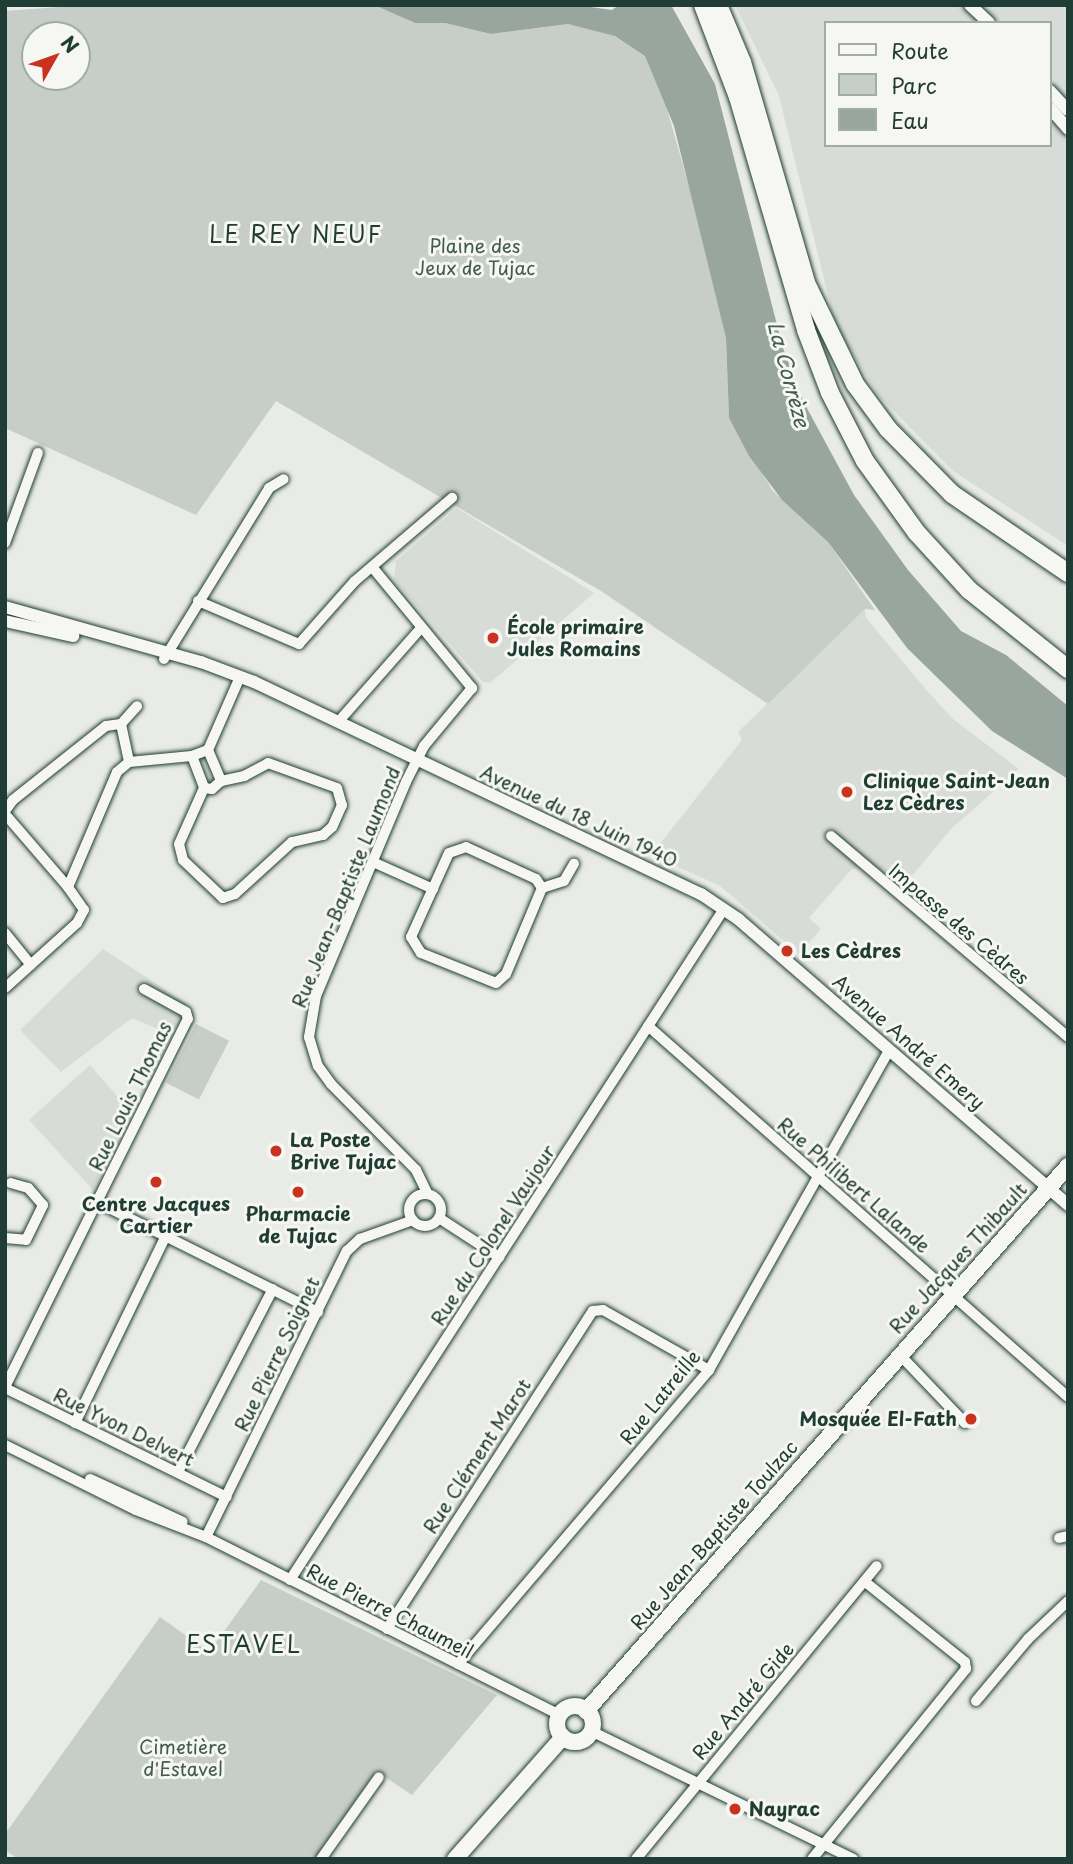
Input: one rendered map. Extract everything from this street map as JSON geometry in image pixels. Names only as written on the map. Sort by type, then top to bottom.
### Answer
[{"type":"highway","points":[[702,5],[738,97],[806,330],[830,393],[865,461],[917,533],[962,582],[1068,669]]},
{"type":"highway","points":[[718,5],[758,115],[806,283],[855,384],[888,429],[952,494],[1068,573]]},
{"type":"main road","name":"Rue Jacques Thibault","points":[[900,1355],[1068,1166]]},
{"type":"main road","name":"Rue Jean-Baptiste Toulzac","points":[[586,1711],[900,1355]]},
{"type":"main road","points":[[575,1706],[586,1711],[592,1720],[591,1731],[579,1742],[563,1737],[557,1727],[560,1715],[575,1706]]},
{"type":"main road","points":[[455,1859],[563,1737]]},
{"type":"street","points":[[971,7],[987,21]]},
{"type":"street","points":[[1052,93],[1068,110]]},
{"type":"street","points":[[1052,110],[1068,129]]},
{"type":"street","points":[[5,543],[38,453]]},
{"type":"street","points":[[165,655],[269,488],[284,479]]},
{"type":"street","points":[[198,601],[299,644],[373,568],[452,498]]},
{"type":"street","points":[[339,721],[422,626],[373,568]]},
{"type":"street","name":"Avenue du 18 Juin 1940","points":[[5,607],[165,655],[339,721],[416,761],[724,909]]},
{"type":"street","name":"Avenue du 18 Juin 1940","points":[[5,621],[165,655]]},
{"type":"street","name":"Rue Jean-Baptiste Laumond","points":[[422,626],[472,688],[416,761],[311,1010],[310,1049],[331,1084],[416,1170],[427,1193]]},
{"type":"street","points":[[68,887],[117,772],[129,762],[192,756],[208,750],[238,683]]},
{"type":"street","name":"Avenue du 18 Juin 1940","points":[[238,683],[403,760],[416,761]]},
{"type":"street","points":[[5,988],[85,910],[5,813],[13,800],[106,726],[121,724],[137,706]]},
{"type":"street","points":[[121,724],[129,762]]},
{"type":"street","points":[[208,750],[221,780]]},
{"type":"street","points":[[192,756],[204,788],[179,853],[223,898],[235,894],[292,842],[323,835],[332,827],[342,805],[337,788],[268,762],[244,776],[221,780],[212,789],[204,788]]},
{"type":"street","name":"Impasse des Cèdres","points":[[831,836],[1068,1037]]},
{"type":"street","points":[[542,888],[536,879],[466,847],[449,853],[411,937],[413,945],[421,953],[496,983],[506,974],[542,888],[564,881],[574,864]]},
{"type":"street","points":[[373,862],[433,889]]},
{"type":"street","name":"Rue du Colonel Vaujour","points":[[290,1580],[724,909]]},
{"type":"street","name":"Avenue André Emery","points":[[724,909],[1068,1205]]},
{"type":"street","points":[[5,933],[31,965]]},
{"type":"street","name":"Rue Louis Thomas","points":[[5,1388],[188,1019],[186,1012],[144,989]]},
{"type":"street","name":"Rue Philibert Lalande","points":[[648,1026],[1068,1397]]},
{"type":"street","name":"Rue Latreille","points":[[458,1664],[709,1370],[889,1050]]},
{"type":"street","points":[[5,1238],[26,1240],[43,1205],[28,1188],[11,1184]]},
{"type":"street","points":[[427,1193],[441,1205],[439,1218],[429,1226],[413,1220],[409,1213],[413,1199],[427,1193]]},
{"type":"street","points":[[97,1202],[318,1312]]},
{"type":"street","points":[[439,1218],[499,1257]]},
{"type":"street","name":"Rue Pierre Soignet","points":[[205,1538],[353,1243],[413,1220]]},
{"type":"street","points":[[75,1423],[166,1236]]},
{"type":"street","points":[[178,1472],[273,1289]]},
{"type":"street","name":"Rue Clément Marot","points":[[387,1629],[588,1315],[603,1310],[709,1370]]},
{"type":"street","points":[[900,1355],[965,1423]]},
{"type":"street","name":"Rue Yvon Delvert","points":[[5,1388],[227,1497]]},
{"type":"street","name":"Rue Pierre Chaumeil","points":[[5,1437],[199,1530],[205,1538]]},
{"type":"street","name":"Rue Pierre Chaumeil","points":[[5,1445],[153,1518],[205,1538],[560,1715]]},
{"type":"street","name":"Rue André Gide","points":[[636,1859],[877,1566]]},
{"type":"street","points":[[812,1859],[965,1669],[965,1662],[865,1582]]},
{"type":"street","points":[[976,1701],[1028,1639],[1068,1601]]},
{"type":"street","points":[[591,1731],[854,1859]]},
{"type":"street","points":[[321,1859],[379,1777]]},
{"type":"shaded area","points":[[735,5],[1068,5],[1068,546],[953,471],[877,394],[835,324],[779,96]]},
{"type":"shaded area","name":"École primaire Jules Romains","points":[[457,508],[594,593],[490,683],[483,682],[394,580],[396,561]]},
{"type":"shaded area","name":"Clinique Saint-Jean Lez Cèdres","points":[[865,609],[866,618],[953,719],[1019,769],[951,829],[901,889],[873,867],[852,869],[809,918],[821,929],[799,954],[720,886],[651,855],[742,740],[738,732]]},
{"type":"shaded area","points":[[103,949],[186,1003],[170,1034],[132,1018],[61,1072],[20,1030]]},
{"type":"shaded area","points":[[90,1065],[130,1111],[93,1190],[29,1120]]},
{"type":"green space","name":"Plaine des Jeux de Tujac","points":[[87,5],[374,5],[415,23],[445,23],[491,34],[568,24],[609,33],[636,47],[645,56],[663,95],[692,197],[726,338],[729,418],[773,491],[828,542],[875,610],[865,609],[768,704],[601,591],[276,401],[196,515],[5,428],[5,11]]},
{"type":"green space","points":[[196,1024],[229,1041],[199,1100],[166,1083]]},
{"type":"green space","name":"Cimetière d'Estavel","points":[[261,1580],[497,1695],[412,1795],[376,1771],[314,1859],[18,1859],[5,1850],[5,1834],[160,1617],[209,1652]]},
{"type":"water","name":"La Corrèze","points":[[374,5],[576,5],[612,10],[619,5],[671,5],[715,84],[783,348],[803,401],[854,495],[908,570],[961,631],[1006,655],[1068,706],[1068,779],[992,731],[907,648],[828,542],[782,500],[749,456],[729,418],[726,338],[674,126],[645,56],[615,36],[568,24],[491,34],[445,23],[415,23]]},
{"type":"place","name":"École primaire Jules Romains","points":[[493,638]]},
{"type":"place","name":"Clinique Saint-Jean Lez Cèdres","points":[[847,792]]},
{"type":"place","name":"Les Cèdres","points":[[787,951]]},
{"type":"place","name":"La Poste Brive Tujac","points":[[276,1151]]},
{"type":"place","name":"Centre Jacques Cartier","points":[[156,1182]]},
{"type":"place","name":"Pharmacie de Tujac","points":[[298,1192]]},
{"type":"place","name":"Mosquée El-Fath","points":[[971,1419]]},
{"type":"place","name":"Nayrac","points":[[735,1809]]},
{"type":"district","name":"LE REY NEUF","points":[[296,234]]},
{"type":"district","name":"ESTAVEL","points":[[244,1644]]}]
